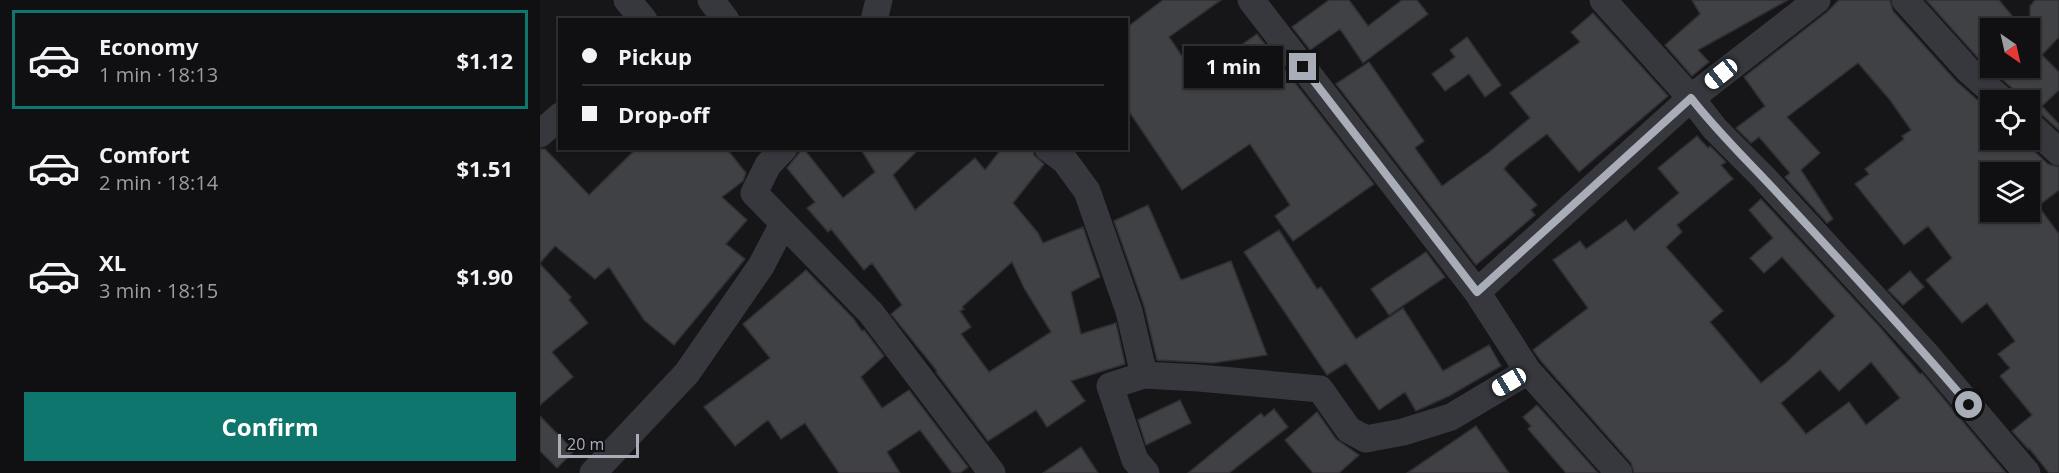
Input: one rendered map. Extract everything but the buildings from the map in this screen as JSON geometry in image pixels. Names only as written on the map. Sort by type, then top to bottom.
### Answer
[{"type":"street","points":[[627,0],[642,18]]},
{"type":"street","points":[[711,0],[724,18]]},
{"type":"street","points":[[874,18],[879,0]]},
{"type":"street","points":[[1251,0],[1477,292],[1528,370],[1619,473]]},
{"type":"street","points":[[1603,0],[1691,98],[1715,129],[1763,177],[1926,354],[2027,473]]},
{"type":"street","points":[[1477,292],[1691,98],[1817,0]]},
{"type":"street","points":[[1905,0],[1968,70],[1991,90]]},
{"type":"street","points":[[540,134],[558,118]]},
{"type":"street","points":[[2040,134],[2059,152]]},
{"type":"street","points":[[1051,150],[1065,161],[1087,191],[1129,311],[1144,375]]},
{"type":"street","points":[[768,154],[754,193],[871,313],[992,473]]},
{"type":"street","points":[[593,473],[687,372],[761,266],[783,224]]},
{"type":"street","points":[[1146,473],[1135,460],[1110,386],[1144,375],[1320,389],[1349,430],[1366,440],[1451,417],[1528,370]]},
{"type":"route","points":[[1303,67],[1477,292],[1691,98],[1715,129],[1763,177],[1926,354],[1969,405]]}]
